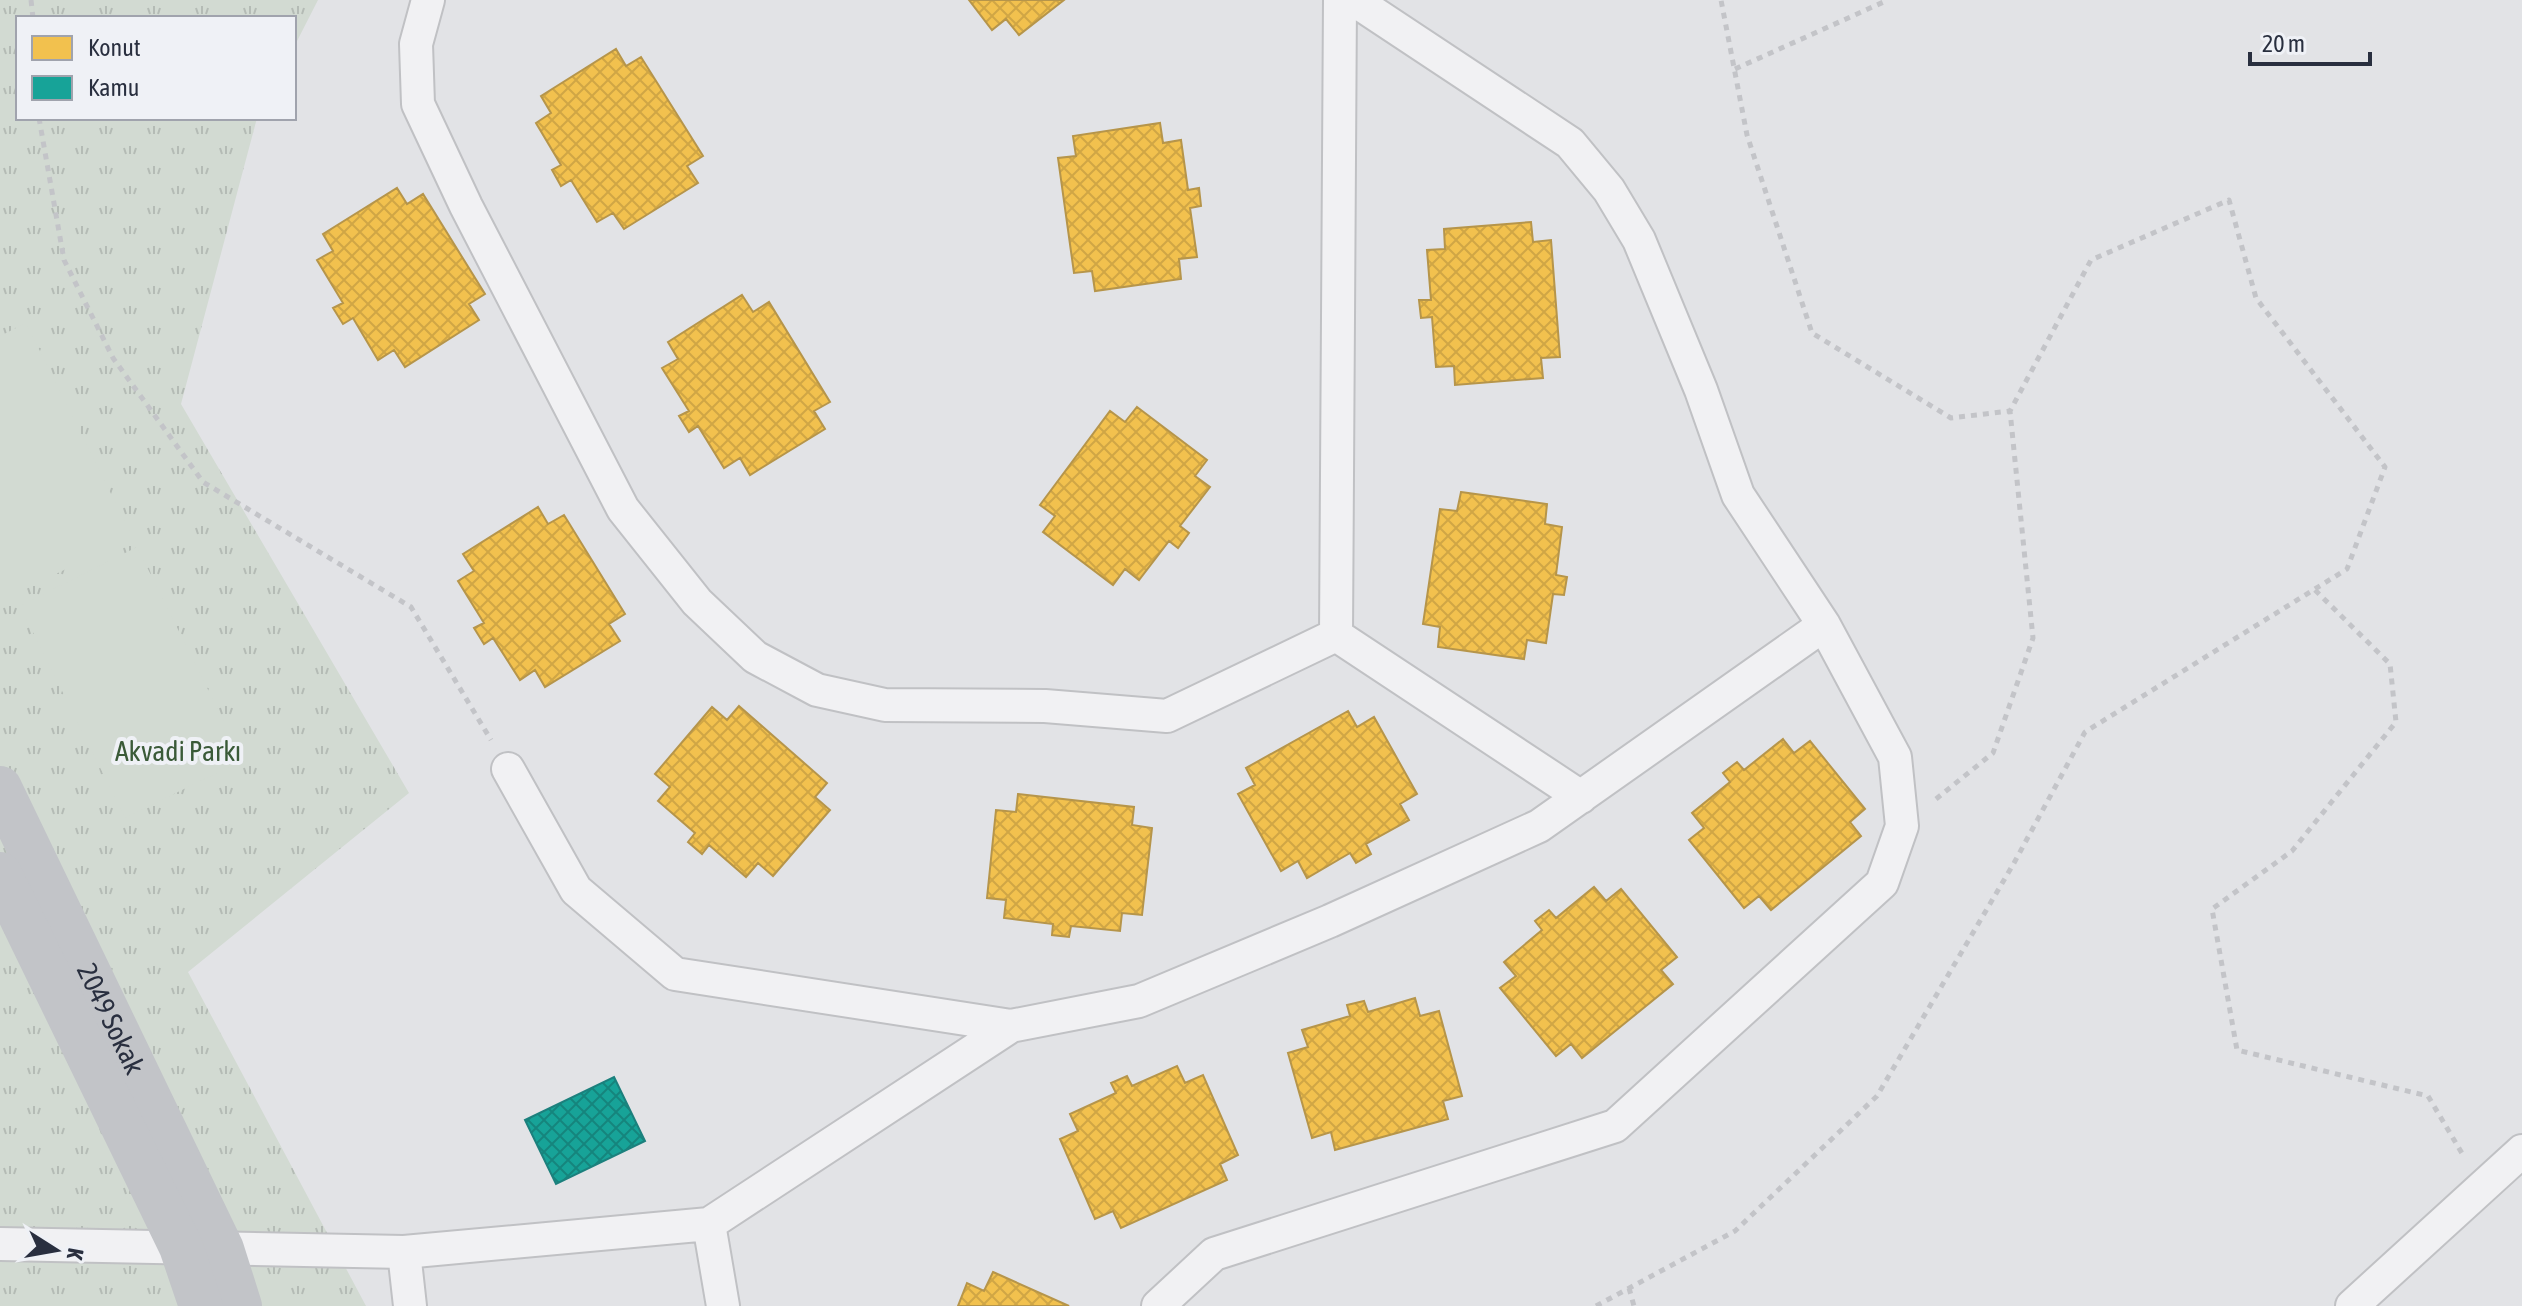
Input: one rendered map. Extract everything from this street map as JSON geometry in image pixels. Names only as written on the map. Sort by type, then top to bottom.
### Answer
[{"type":"main road","name":"2049 Sokak","points":[[0,788],[201,1248]]},
{"type":"main road","name":"2049 Sokak","points":[[0,874],[201,1248]]},
{"type":"main road","points":[[201,1248],[201,1306]]},
{"type":"main road","points":[[201,1248],[240,1306]]},
{"type":"street","points":[[428,0],[416,44],[418,104],[466,206],[623,509],[697,602],[755,657],[817,690],[885,705],[1045,706],[1167,716],[1336,635]]},
{"type":"street","points":[[1336,635],[1340,0]]},
{"type":"street","points":[[1158,1306],[1214,1254],[1615,1126],[1882,883],[1902,826],[1895,757],[1824,625],[1738,495],[1701,390],[1639,240],[1609,190],[1570,143],[1354,0]]},
{"type":"street","points":[[508,769],[576,890],[675,974],[1011,1026],[1139,1001],[1330,921],[1525,833],[1581,797],[1824,625]]},
{"type":"street","points":[[1336,635],[1581,797]]},
{"type":"street","points":[[0,1244],[404,1252],[709,1224],[1011,1026]]},
{"type":"street","points":[[2352,1306],[2522,1151]]},
{"type":"street","points":[[709,1224],[723,1306]]},
{"type":"street","points":[[404,1252],[410,1306]]},
{"type":"path","points":[[1721,0],[1747,135],[1812,333],[1951,418],[2010,411]]},
{"type":"path","points":[[1735,69],[1888,0]]},
{"type":"path","points":[[39,120],[64,260],[113,358],[203,482],[411,607],[508,769]]},
{"type":"path","points":[[1596,1306],[1735,1231],[1877,1096],[2085,732],[2347,569],[2385,467],[2256,298],[2229,200],[2091,260],[2010,411],[2033,638],[1993,753],[1902,826]]},
{"type":"path","points":[[2315,590],[2390,664],[2396,722],[2292,851],[2212,909],[2237,1050],[2428,1096],[2482,1187]]},
{"type":"path","points":[[1629,1288],[1634,1306]]},
{"type":"green space","name":"Akvadi Parkı","points":[[0,0],[318,0],[296,43],[296,16],[16,16],[16,120],[256,120],[181,404],[409,793],[188,972],[366,1306],[0,1306]]},
{"type":"green space","points":[[26,323],[132,536],[14,595],[0,567],[0,336]]},
{"type":"green space","points":[[137,547],[243,760],[125,818],[20,606]]},
{"type":"building: Konut","points":[[969,0],[1064,0],[1019,35],[1006,19],[992,30]]},
{"type":"building: Konut","points":[[616,49],[626,66],[641,57],[703,156],[687,166],[698,183],[624,229],[613,213],[597,222],[571,180],[561,186],[552,170],[561,165],[536,123],[551,113],[541,96]]},
{"type":"building: Konut","points":[[1160,123],[1163,143],[1181,140],[1188,190],[1199,188],[1201,206],[1190,208],[1197,257],[1179,259],[1181,279],[1095,291],[1092,271],[1074,273],[1058,158],[1076,156],[1073,136]]},
{"type":"building: Konut","points":[[397,188],[407,204],[423,194],[485,294],[469,304],[479,320],[405,367],[394,350],[378,360],[353,318],[343,324],[333,308],[343,303],[317,260],[333,251],[323,234]]},
{"type":"building: Konut","points":[[1531,222],[1533,242],[1551,240],[1560,357],[1541,358],[1543,378],[1455,385],[1454,366],[1436,367],[1432,317],[1421,318],[1419,300],[1431,300],[1427,250],[1445,249],[1444,229]]},
{"type":"building: Konut","points":[[742,295],[753,312],[769,302],[830,402],[814,411],[825,429],[750,475],[740,458],[724,468],[698,426],[689,432],[679,416],[689,411],[662,368],[678,359],[668,342]]},
{"type":"building: Konut","points":[[1137,407],[1207,460],[1195,476],[1210,487],[1180,526],[1189,533],[1178,548],[1169,541],[1139,580],[1125,569],[1113,585],[1043,532],[1055,516],[1040,505],[1110,411],[1125,422]]},
{"type":"building: Konut","points":[[1461,492],[1547,504],[1545,524],[1562,527],[1556,575],[1567,577],[1564,595],[1553,594],[1546,643],[1527,640],[1524,659],[1438,647],[1440,627],[1423,624],[1440,509],[1457,511]]},
{"type":"building: Konut","points":[[538,507],[548,524],[564,515],[625,614],[609,624],[620,641],[545,687],[535,670],[520,680],[493,638],[484,644],[474,628],[484,623],[458,581],[474,571],[463,554]]},
{"type":"building: Konut","points":[[739,706],[827,783],[815,797],[830,810],[773,876],[758,863],[746,877],[709,845],[702,854],[688,842],[695,833],[658,801],[670,787],[655,774],[712,707],[727,720]]},
{"type":"building: Konut","points":[[1348,711],[1357,727],[1374,717],[1417,794],[1400,804],[1409,820],[1366,844],[1371,854],[1356,863],[1350,853],[1307,878],[1298,861],[1281,871],[1238,794],[1255,785],[1246,768]]},
{"type":"building: Konut","points":[[1783,739],[1794,753],[1810,741],[1865,809],[1850,822],[1861,836],[1771,910],[1759,896],[1744,908],[1689,840],[1704,828],[1692,813],[1730,782],[1723,773],[1737,762],[1744,770]]},
{"type":"building: Konut","points":[[1018,794],[1134,807],[1132,825],[1152,828],[1142,915],[1122,913],[1120,931],[1071,926],[1069,937],[1052,935],[1053,924],[1004,918],[1006,900],[987,898],[996,810],[1016,812]]},
{"type":"building: Konut","points":[[1594,887],[1606,901],[1621,889],[1677,957],[1661,970],[1673,984],[1582,1058],[1571,1044],[1556,1056],[1500,988],[1516,976],[1504,962],[1542,930],[1535,921],[1549,910],[1556,918]]},
{"type":"building: Konut","points":[[1415,998],[1420,1016],[1439,1011],[1462,1096],[1443,1101],[1448,1119],[1335,1150],[1331,1132],[1312,1138],[1288,1053],[1308,1047],[1302,1030],[1350,1016],[1347,1005],[1364,1001],[1368,1012]]},
{"type":"building: Konut","points":[[1177,1066],[1185,1083],[1203,1075],[1238,1155],[1220,1164],[1227,1180],[1121,1228],[1113,1211],[1095,1219],[1060,1139],[1078,1131],[1070,1114],[1116,1093],[1111,1083],[1127,1076],[1132,1086]]},
{"type":"building: Konut","points":[[993,1272],[1069,1306],[958,1306],[967,1283],[984,1291]]},
{"type":"building: Kamu","points":[[614,1077],[645,1141],[556,1184],[525,1120]]}]
